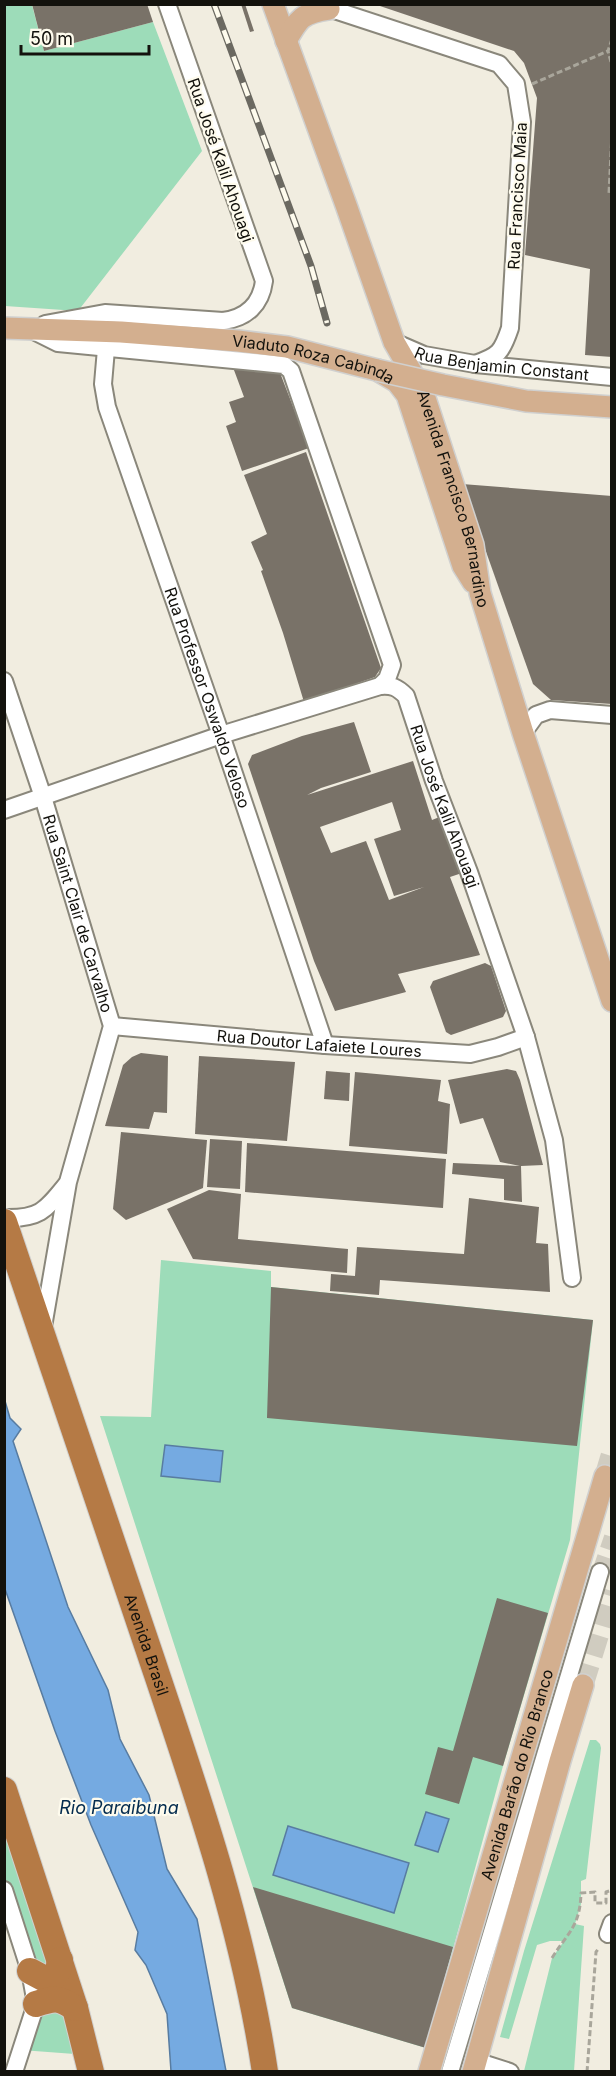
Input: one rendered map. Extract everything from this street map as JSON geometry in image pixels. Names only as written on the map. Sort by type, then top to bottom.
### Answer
[{"type":"highway","name":"Avenida Brasil","points":[[4,1220],[204,1813],[242,1947],[265,2072]]},
{"type":"highway","points":[[4,1790],[45,1970],[75,2008],[91,2072]]},
{"type":"highway","points":[[36,2004],[45,1970]]},
{"type":"highway","points":[[36,2004],[55,1998],[75,2008]]},
{"type":"main road","name":"Avenida Francisco Bernardino","points":[[273,4],[394,342],[423,392],[473,545],[480,593],[523,733],[612,1001]]},
{"type":"main road","points":[[286,41],[301,17],[323,7]]},
{"type":"main road","points":[[4,328],[30,330]]},
{"type":"main road","name":"Viaduto Roza Cabinda","points":[[30,330],[121,332],[287,347],[443,386],[526,400],[612,407]]},
{"type":"main road","points":[[377,370],[397,382],[407,395],[463,566],[480,593]]},
{"type":"main road","name":"Avenida Barão do Rio Branco","points":[[429,2072],[605,1476]]},
{"type":"main road","points":[[475,2066],[583,1686]]},
{"type":"street","name":"Rua José Kalil Ahouagi","points":[[30,330],[53,322],[105,313],[236,320],[248,313],[262,294],[264,281],[167,4]]},
{"type":"street","name":"Rua Francisco Maia","points":[[323,7],[499,64],[516,84],[522,122],[510,328],[504,348],[491,359],[475,364]]},
{"type":"street","points":[[4,810],[221,735],[380,686],[387,679],[392,664],[291,371],[284,365],[58,343],[30,330]]},
{"type":"street","name":"Rua Benjamin Constant","points":[[394,342],[424,356],[475,364],[612,377]]},
{"type":"street","name":"Rua Professor Oswaldo Veloso","points":[[106,349],[103,384],[106,407],[221,735],[325,1046]]},
{"type":"street","name":"Rua Saint Clair de Carvalho","points":[[4,681],[43,797],[112,1026],[68,1182],[41,1334]]},
{"type":"street","name":"Rua José Kalil Ahouagi","points":[[380,686],[395,686],[406,696],[434,781],[469,872],[526,1036],[555,1140],[572,1278]]},
{"type":"street","points":[[523,733],[536,715],[550,711],[612,715]]},
{"type":"street","name":"Rua Doutor Lafaiete Loures","points":[[112,1026],[325,1046],[470,1054],[498,1047],[526,1036]]},
{"type":"street","name":"Rua Saint Clair de Carvalho","points":[[4,1220],[28,1218],[47,1209],[68,1182]]},
{"type":"street","name":"Avenida Barão do Rio Branco","points":[[450,2072],[600,1572]]},
{"type":"street","points":[[4,1890],[45,1970]]},
{"type":"street","points":[[14,2072],[36,2004]]},
{"type":"street","points":[[475,2066],[510,2072]]},
{"type":"path","points":[[612,39],[608,51],[612,66]]},
{"type":"path","points":[[518,91],[608,51]]},
{"type":"path","points":[[612,133],[609,192],[612,194]]},
{"type":"path","points":[[552,1958],[574,1928],[581,1904],[581,1893],[595,1892],[595,1903],[606,1903],[606,1892],[612,1890]]},
{"type":"path","points":[[586,2072],[596,1952],[610,1929]]},
{"type":"green space","points":[[4,5],[32,5],[44,51],[153,22],[202,151],[78,311],[5,306]]},
{"type":"green space","points":[[161,1260],[271,1271],[271,1287],[593,1320],[570,1540],[503,1766],[426,2048],[292,2008],[100,1416],[151,1417]]},
{"type":"green space","points":[[590,1740],[596,1740],[601,1748],[586,1879],[581,1881],[581,1904],[575,1924],[584,1926],[574,2071],[524,2071],[552,1958],[564,1941],[550,1941],[537,1945],[509,2039],[500,2037],[524,1951]]},
{"type":"green space","points":[[4,1790],[60,1960],[30,1971],[5,1890]]},
{"type":"green space","points":[[55,1998],[88,2055],[21,2050],[36,2004]]},
{"type":"water","name":"Rio Paraibuna","points":[[5,1401],[10,1418],[21,1429],[13,1441],[68,1607],[108,1690],[120,1739],[149,1795],[167,1869],[197,1919],[226,2071],[171,2071],[167,2014],[146,1965],[135,1950],[138,1932],[91,1825],[5,1589]]},
{"type":"water","points":[[165,1445],[223,1451],[220,1482],[161,1476]]},
{"type":"water","points":[[426,1812],[449,1819],[438,1852],[415,1845]]},
{"type":"water","points":[[288,1826],[409,1863],[394,1913],[273,1875]]},
{"type":"building","points":[[32,4],[147,4],[153,22],[44,51]]},
{"type":"building","points":[[241,4],[245,4],[254,31],[250,32]]},
{"type":"building","points":[[374,4],[612,4],[612,357],[585,355],[590,269],[525,255],[537,98],[524,63],[514,51]]},
{"type":"building","points":[[231,362],[277,365],[309,448],[242,471],[226,426],[236,422],[229,402],[244,397]]},
{"type":"building","points":[[306,452],[381,668],[375,677],[304,702],[261,571],[263,570],[251,542],[267,534],[244,475]]},
{"type":"building","points":[[462,484],[612,496],[612,704],[551,700],[533,684]]},
{"type":"building","points":[[354,722],[371,772],[321,788],[307,795],[413,761],[432,820],[442,816],[462,873],[450,877],[480,955],[398,974],[406,992],[335,1011],[314,961],[248,764],[252,755],[302,736]],"holes":[[[392,802],[401,830],[374,839],[394,896],[424,887],[389,900],[366,841],[331,853],[320,827]]]},
{"type":"building","points":[[485,963],[491,966],[506,1011],[503,1017],[451,1035],[446,1032],[430,987],[433,981]]},
{"type":"building","points":[[141,1053],[168,1056],[167,1113],[154,1112],[149,1129],[105,1126],[123,1065]]},
{"type":"building","points":[[199,1056],[295,1062],[287,1141],[195,1134]]},
{"type":"building","points":[[507,1069],[516,1071],[520,1080],[543,1165],[521,1166],[522,1202],[504,1200],[504,1179],[452,1174],[453,1163],[520,1166],[500,1162],[483,1118],[460,1124],[448,1080]]},
{"type":"building","points":[[326,1071],[350,1073],[349,1101],[324,1099]]},
{"type":"building","points":[[355,1072],[441,1080],[438,1101],[450,1104],[447,1154],[349,1146]]},
{"type":"building","points":[[121,1132],[207,1140],[203,1188],[126,1220],[113,1209]]},
{"type":"building","points":[[210,1139],[242,1141],[240,1189],[207,1187]]},
{"type":"building","points":[[247,1143],[446,1159],[443,1208],[245,1192]]},
{"type":"building","points":[[209,1190],[241,1194],[238,1239],[348,1249],[347,1273],[193,1259],[167,1209]]},
{"type":"building","points":[[469,1198],[539,1207],[536,1243],[548,1244],[550,1292],[380,1280],[379,1295],[330,1291],[331,1274],[355,1276],[357,1247],[464,1254]]},
{"type":"building","points":[[271,1287],[593,1320],[577,1446],[267,1418]]},
{"type":"building","points":[[497,1598],[548,1613],[503,1766],[473,1757],[459,1804],[425,1794],[438,1747],[453,1751]]},
{"type":"building","points":[[253,1887],[453,1947],[426,2048],[292,2008]]},
{"type":"tunnel","points":[[605,1476],[612,1453]]},
{"type":"tunnel","points":[[600,1572],[612,1537]]},
{"type":"tunnel","points":[[583,1685],[612,1591]]},
{"type":"railway","points":[[214,4],[311,266],[327,323]]}]
